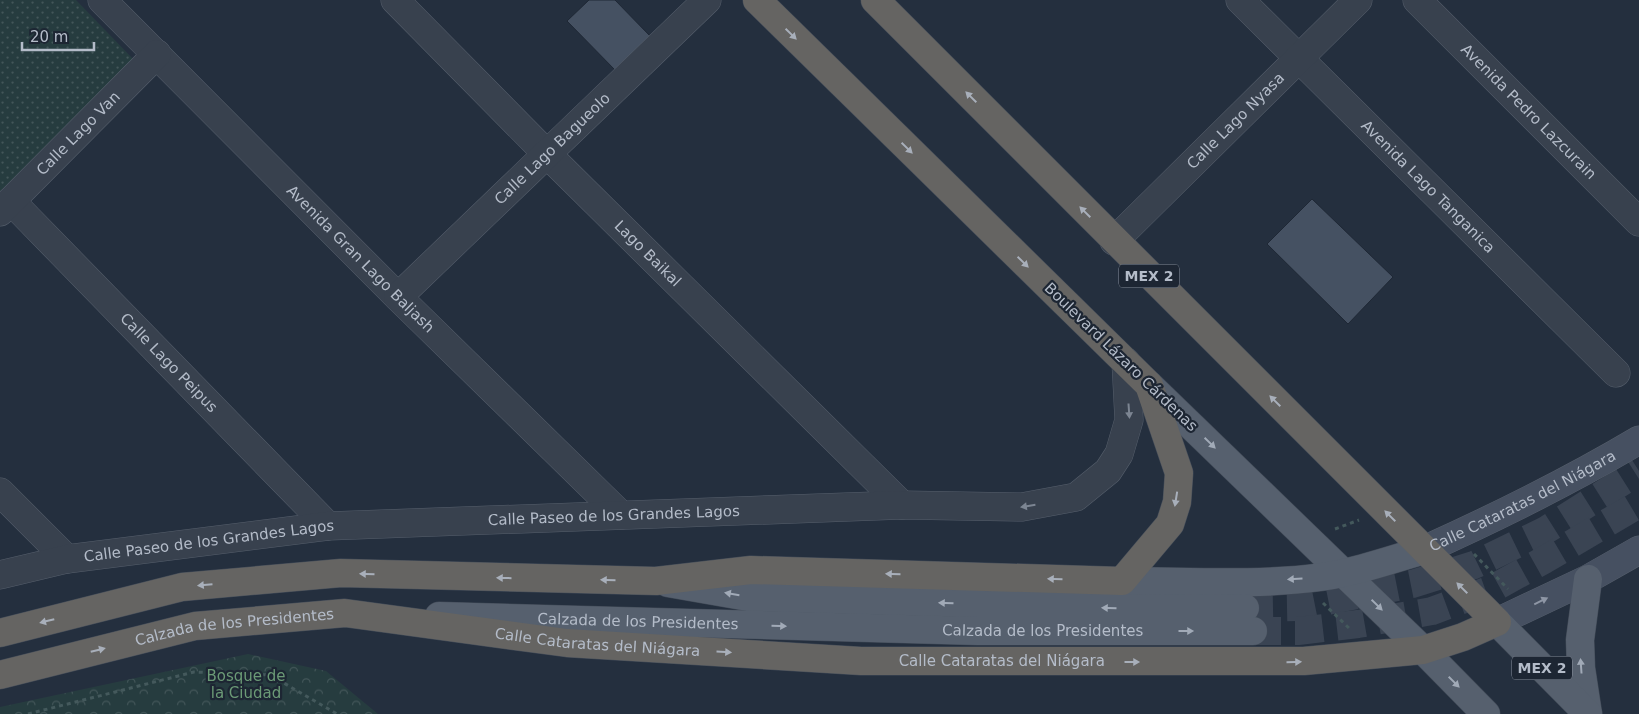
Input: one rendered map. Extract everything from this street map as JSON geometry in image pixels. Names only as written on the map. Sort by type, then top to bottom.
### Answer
[{"type":"highway","name":"Boulevard Lázaro Cárdenas","points":[[756,0],[1149,385]]},
{"type":"highway","name":"MEX 2","points":[[874,0],[1497,622]]},
{"type":"highway","points":[[1122,581],[1170,524],[1177,502],[1179,473],[1149,385]]},
{"type":"highway","name":"Calle Cataratas del Niágara","points":[[656,580],[750,570],[1122,581]]},
{"type":"highway","name":"Calzada de los Presidentes","points":[[0,633],[182,587],[341,574],[656,580]]},
{"type":"highway","name":"Calle Cataratas del Niágara","points":[[345,613],[567,643],[861,660],[1304,661],[1423,650],[1463,637],[1497,622]]},
{"type":"highway","name":"Calzada de los Presidentes","points":[[0,675],[195,626],[345,613]]},
{"type":"main road","name":"Boulevard Lázaro Cárdenas","points":[[1149,385],[1423,650],[1486,714]]},
{"type":"main road","name":"Calle Cataratas del Niágara","points":[[1122,581],[1299,580],[1344,573],[1424,550],[1456,536],[1639,440]]},
{"type":"main road","name":"Calle Cataratas del Niágara","points":[[1497,622],[1588,578],[1639,550]]},
{"type":"main road","points":[[1588,578],[1580,640],[1581,668],[1588,714]]},
{"type":"main road","name":"Calzada de los Presidentes","points":[[345,613],[977,631],[1249,620],[1162,609],[748,596],[656,580]]},
{"type":"main road","name":"MEX 2","points":[[1497,622],[1588,714]]},
{"type":"street","name":"Avenida Gran Lago Baljash","points":[[102,0],[398,297],[621,515]]},
{"type":"street","name":"Lago Baikal","points":[[394,0],[902,506]]},
{"type":"street","name":"Calle Lago Bagueolo","points":[[398,297],[548,155],[707,0]]},
{"type":"street","name":"Avenida Lago Tanganica","points":[[1240,0],[1616,373]]},
{"type":"street","name":"Calle Lago Nyasa","points":[[1114,241],[1358,0]]},
{"type":"street","name":"Avenida Pedro Lazcurain","points":[[1417,0],[1639,222]]},
{"type":"street","name":"Calle Lago Van","points":[[6,207],[157,54]]},
{"type":"street","name":"Calle Lago Peipus","points":[[6,207],[328,526]]},
{"type":"street","name":"Calle Paseo de los Grandes Lagos","points":[[0,575],[68,559],[328,526],[902,506],[1022,507],[1076,497],[1108,471],[1119,454],[1129,420],[1126,362]]},
{"type":"street","points":[[0,492],[68,559]]},
{"type":"path","points":[[1308,539],[1385,511]]},
{"type":"path","points":[[1456,536],[1527,608]]},
{"type":"path","points":[[1299,580],[1376,655]]},
{"type":"path","points":[[28,714],[194,672],[270,675],[338,714]]},
{"type":"green space","points":[[0,0],[76,0],[135,61],[0,192]]},
{"type":"green space","name":"Bosque de la Ciudad","points":[[248,654],[326,671],[378,714],[0,714],[0,707]]},
{"type":"building","points":[[589,0],[615,0],[650,36],[615,70],[567,21]]},
{"type":"building","points":[[1312,199],[1393,277],[1348,324],[1267,244]]},
{"type":"tunnel","points":[[1245,608],[1297,607],[1412,584],[1474,565],[1546,530],[1639,471]]},
{"type":"tunnel","points":[[1253,631],[1298,631],[1358,624],[1432,611],[1492,589],[1639,504]]}]
